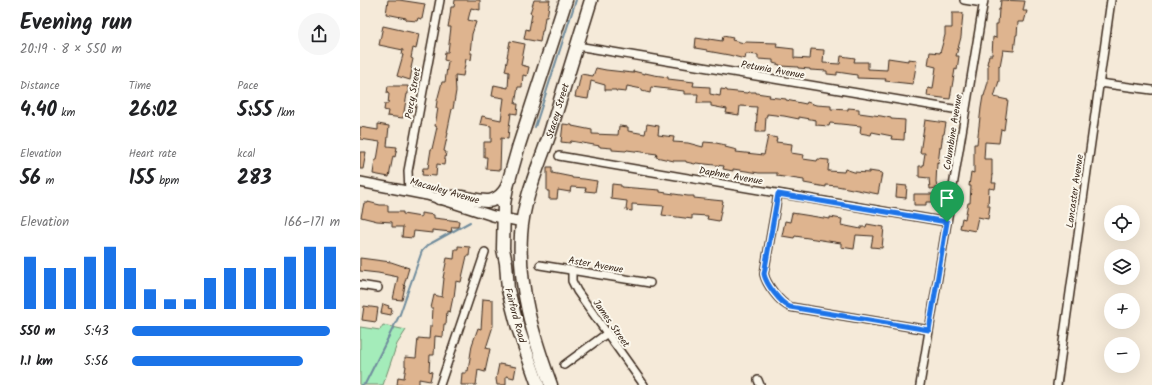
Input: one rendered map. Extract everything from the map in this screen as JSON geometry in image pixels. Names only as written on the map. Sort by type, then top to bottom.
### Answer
[{"type":"highway","points":[[503,218],[507,187],[566,0]]},
{"type":"highway","name":"Stacey Street","points":[[523,222],[526,202],[591,0]]},
{"type":"highway","points":[[439,198],[460,197],[489,201],[501,195],[507,187]]},
{"type":"highway","name":"Fairford Road","points":[[503,218],[503,249],[506,263],[508,290],[518,328],[538,385]]},
{"type":"highway","name":"Fairford Road","points":[[523,222],[521,250],[524,295],[533,333],[551,385]]},
{"type":"main road","name":"Macauley Avenue","points":[[360,182],[439,198],[493,216],[523,222]]},
{"type":"street","name":"Percy Street","points":[[409,191],[408,171],[440,0]]},
{"type":"street","points":[[964,0],[984,2]]},
{"type":"street","name":"Lancaster Avenue","points":[[1056,385],[1111,0]]},
{"type":"street","name":"Columbine Avenue","points":[[920,385],[984,2]]},
{"type":"street","name":"Petunia Avenue","points":[[577,46],[965,111]]},
{"type":"street","points":[[1099,83],[1152,90]]},
{"type":"street","name":"Daphne Avenue","points":[[559,156],[947,222]]},
{"type":"street","points":[[778,194],[764,274],[766,281],[785,305],[929,330]]},
{"type":"street","points":[[440,385],[485,252]]},
{"type":"street","name":"Aster Avenue","points":[[540,265],[650,283]]},
{"type":"street","name":"James Street","points":[[572,270],[571,277],[573,285],[606,334],[644,385]]},
{"type":"street","points":[[360,285],[378,288]]},
{"type":"street","points":[[564,365],[606,334]]},
{"type":"green space","points":[[383,325],[406,330],[397,344],[383,385],[360,385],[360,327],[380,330]]},
{"type":"building","points":[[388,0],[425,4],[422,19],[418,18],[417,21],[406,20],[406,18],[386,14]]},
{"type":"building","points":[[455,0],[480,0],[480,10],[471,8],[468,20],[476,22],[472,34],[470,53],[472,53],[471,60],[466,59],[463,76],[455,75],[456,91],[444,151],[446,152],[444,165],[437,164],[436,176],[422,175],[423,168],[428,168],[437,127],[435,126],[438,108],[436,108],[442,82],[445,82],[448,61],[444,60],[445,52],[448,52],[451,27],[448,27],[451,7],[454,7]]},
{"type":"building","points":[[534,0],[550,0],[540,42],[524,39],[526,29],[529,30],[532,14],[530,13]]},
{"type":"building","points":[[1001,0],[1025,1],[1023,11],[1027,11],[1024,22],[1018,22],[1014,51],[1003,50],[1000,66],[999,65],[999,81],[994,97],[1008,100],[1004,130],[1001,129],[999,143],[985,142],[984,159],[992,159],[992,183],[996,183],[995,189],[989,188],[988,206],[990,206],[988,219],[978,217],[975,231],[960,228],[962,218],[965,219],[968,203],[970,203],[971,186],[969,186],[971,172],[974,173],[974,144],[977,144],[983,96],[988,82],[987,64],[989,55],[992,55],[993,37],[996,38],[996,24],[998,24]]},
{"type":"building","points":[[952,13],[963,13],[961,37],[956,56],[959,56],[957,70],[955,69],[950,99],[927,96],[928,88],[933,89],[936,67],[928,65],[930,52],[940,53],[945,35],[945,28],[952,28]]},
{"type":"building","points":[[383,26],[419,34],[416,49],[413,48],[411,58],[413,59],[410,80],[397,76],[403,50],[379,45]]},
{"type":"building","points":[[723,36],[733,38],[732,40],[744,43],[777,43],[776,47],[794,49],[794,58],[810,59],[811,49],[824,50],[823,63],[840,64],[841,56],[855,58],[854,62],[868,62],[868,69],[887,70],[888,58],[908,61],[908,59],[917,60],[913,84],[885,81],[886,79],[857,78],[857,75],[837,72],[837,75],[827,74],[827,71],[780,66],[773,63],[773,60],[758,59],[758,55],[746,54],[745,59],[695,48],[696,38],[722,41]]},
{"type":"building","points":[[510,41],[525,44],[521,65],[529,67],[527,76],[523,75],[522,87],[518,87],[515,104],[518,104],[517,114],[511,113],[508,139],[501,138],[500,170],[486,169],[487,157],[484,157],[484,142],[491,142],[491,126],[480,124],[482,116],[501,120],[504,98],[492,96],[494,85],[508,88],[509,72],[505,71]]},
{"type":"building","points":[[596,68],[633,73],[633,71],[668,77],[668,79],[694,82],[693,86],[710,87],[710,94],[720,96],[721,89],[747,93],[756,92],[770,95],[769,97],[806,104],[807,102],[816,105],[831,106],[831,109],[859,109],[859,113],[905,120],[904,140],[891,139],[892,136],[872,132],[871,135],[860,133],[861,126],[830,123],[829,126],[816,125],[816,120],[767,114],[765,132],[756,132],[757,107],[740,106],[739,115],[726,113],[727,109],[711,106],[711,103],[697,103],[698,94],[684,94],[684,91],[651,87],[650,93],[642,91],[642,89],[627,86],[626,92],[605,90],[605,85],[591,81],[588,99],[575,97],[581,74],[593,76]]},
{"type":"building","points":[[388,86],[408,86],[408,94],[403,118],[387,116],[388,111],[384,110],[385,104],[388,104]]},
{"type":"building","points":[[925,120],[946,123],[940,147],[938,164],[937,163],[937,188],[930,189],[929,178],[919,177],[919,166],[923,166],[925,153],[920,153]]},
{"type":"building","points":[[378,124],[389,126],[387,146],[397,147],[395,157],[393,156],[389,177],[373,174],[380,142],[360,139],[360,127],[378,130]]},
{"type":"building","points":[[563,124],[592,130],[592,134],[618,135],[619,126],[628,127],[628,131],[645,134],[647,124],[659,126],[658,135],[674,137],[673,142],[688,143],[703,147],[704,142],[716,143],[726,145],[725,147],[737,150],[736,152],[764,155],[768,136],[777,138],[776,142],[792,144],[791,153],[804,155],[803,159],[817,161],[818,159],[829,160],[828,171],[844,172],[845,169],[854,172],[869,173],[869,171],[882,173],[878,194],[837,186],[826,185],[826,187],[804,183],[804,180],[777,176],[777,173],[759,173],[733,169],[733,171],[723,169],[724,166],[695,164],[686,161],[674,161],[656,157],[657,154],[627,150],[612,150],[612,148],[571,141],[570,143],[561,142]]},
{"type":"building","points":[[360,152],[366,152],[363,169],[360,169]]},
{"type":"building","points":[[547,167],[552,167],[552,173],[572,178],[597,181],[595,192],[585,191],[586,188],[571,187],[570,192],[558,190],[557,199],[549,199],[549,191],[547,191]]},
{"type":"building","points":[[612,184],[621,185],[621,187],[660,190],[660,192],[694,196],[694,198],[723,201],[719,221],[707,219],[708,216],[692,215],[692,219],[662,215],[664,206],[632,204],[632,211],[626,210],[627,201],[611,199]]},
{"type":"building","points":[[897,185],[907,186],[906,198],[896,197]]},
{"type":"building","points":[[914,194],[933,194],[933,202],[926,202],[926,205],[914,205]]},
{"type":"building","points":[[368,202],[388,205],[388,212],[403,212],[403,214],[421,217],[421,213],[434,215],[434,218],[459,221],[458,227],[452,227],[451,232],[432,230],[432,233],[414,231],[413,238],[402,237],[403,227],[392,227],[392,222],[377,221],[361,217],[364,203]]},
{"type":"building","points":[[792,213],[830,219],[830,217],[842,219],[841,225],[861,229],[861,227],[866,227],[867,224],[884,227],[882,248],[871,247],[873,236],[856,235],[854,249],[841,247],[841,243],[795,236],[794,238],[782,236],[785,221],[790,222]]},
{"type":"building","points":[[458,246],[470,247],[469,256],[467,256],[461,282],[456,281],[450,312],[447,311],[443,337],[435,336],[434,355],[430,355],[429,371],[432,372],[430,381],[419,379],[419,385],[397,385],[398,377],[404,378],[406,366],[405,357],[416,358],[418,338],[429,339],[430,326],[432,326],[433,308],[431,308],[434,295],[442,297],[443,278],[447,258],[454,259],[455,249],[458,249]]},
{"type":"building","points":[[360,258],[391,262],[409,268],[404,285],[402,300],[393,299],[398,277],[360,271]]},
{"type":"building","points":[[483,299],[493,300],[493,326],[486,348],[490,349],[485,372],[478,370],[476,385],[461,385],[462,373],[466,373],[466,370],[468,371],[472,345],[478,328],[481,329]]},
{"type":"building","points":[[383,304],[392,309],[391,315],[381,313]]},
{"type":"building","points":[[364,306],[378,308],[376,322],[362,320]]},
{"type":"building","points":[[499,364],[516,367],[514,378],[506,376],[506,385],[497,385],[496,379]]},
{"type":"waterway","points":[[535,127],[576,0]]},
{"type":"waterway","points":[[362,385],[365,384],[400,314],[422,251],[428,245],[470,222]]},
{"type":"route","points":[[778,194],[947,222],[929,330],[790,307],[782,302],[765,278],[764,274],[778,194]]}]
